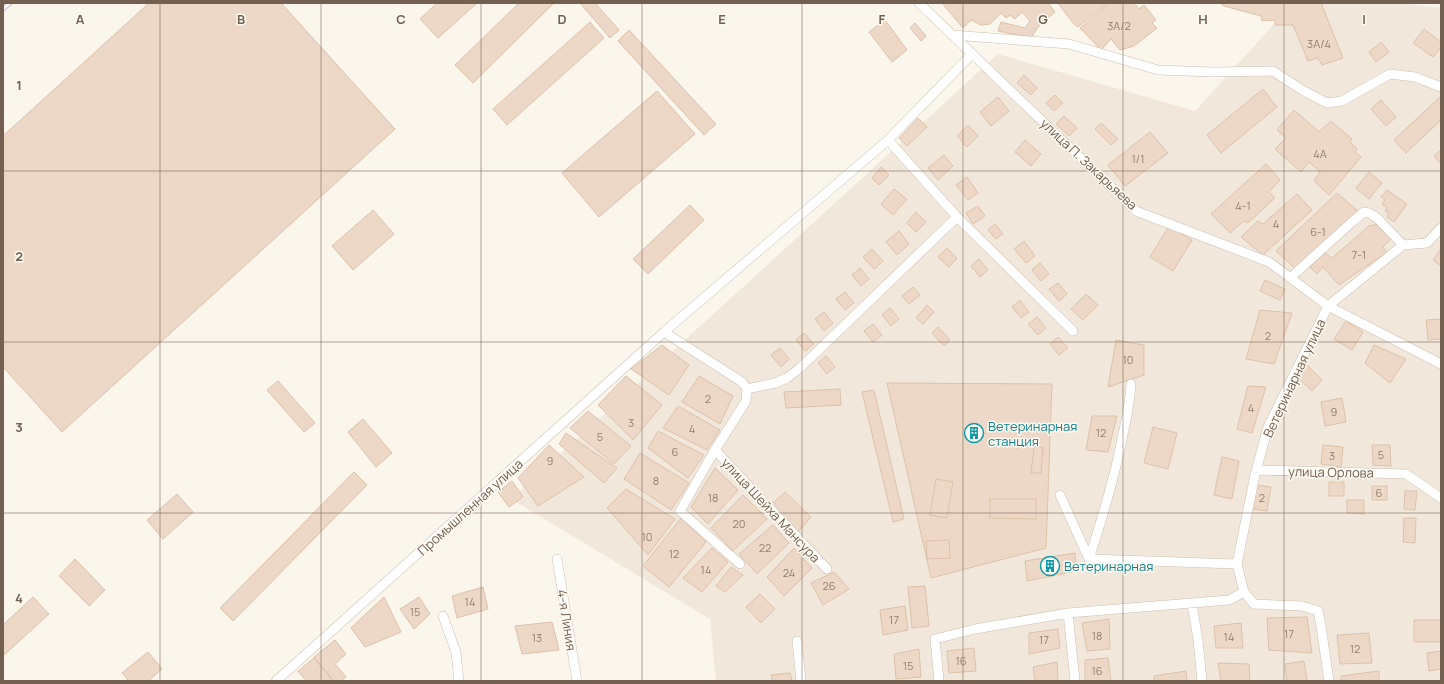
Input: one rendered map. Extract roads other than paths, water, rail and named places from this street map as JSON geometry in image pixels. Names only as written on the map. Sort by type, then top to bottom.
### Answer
[{"type":"street","name":"улица П. Закарьяева","points":[[919,3],[1136,210],[1269,262],[1328,306]]},
{"type":"street","points":[[952,35],[1069,44],[1158,70],[1214,72],[1273,70],[1302,90],[1327,103],[1342,101],[1390,74],[1415,77],[1441,87]]},
{"type":"street","name":"Промышленная улица","points":[[276,681],[664,332],[888,140],[972,54]]},
{"type":"street","points":[[888,140],[957,217],[1073,330]]},
{"type":"street","points":[[1290,278],[1364,212],[1377,218],[1402,245]]},
{"type":"street","points":[[664,332],[742,382],[747,389],[775,383],[787,378],[800,368],[957,217]]},
{"type":"street","points":[[1328,306],[1402,245],[1427,243],[1441,228]]},
{"type":"street","name":"Ветеринарная улица","points":[[1238,564],[1256,470],[1268,427],[1328,306],[1439,362]]},
{"type":"street","points":[[1089,558],[1104,512],[1118,460],[1130,400],[1131,384]]},
{"type":"street","name":"улица Шейха Мансура","points":[[740,564],[680,511],[715,450],[746,401],[747,389]]},
{"type":"street","name":"улица Шейха Мансура","points":[[715,450],[827,569]]},
{"type":"street","name":"улица Орлова","points":[[1256,470],[1406,474],[1441,498]]},
{"type":"street","points":[[1060,495],[1089,558]]},
{"type":"street","points":[[1089,558],[1238,564],[1244,592],[1254,604],[1302,606],[1318,611],[1322,626],[1329,681]]},
{"type":"street","name":"4-я Линия","points":[[557,559],[577,681]]},
{"type":"street","points":[[939,681],[935,639],[975,629],[1068,613],[1229,600],[1244,592]]},
{"type":"street","points":[[1192,604],[1198,640],[1202,681]]},
{"type":"street","points":[[1068,613],[1075,681]]},
{"type":"street","points":[[443,616],[456,652],[459,681]]},
{"type":"street","points":[[797,641],[801,681]]},
{"type":"railway","points":[[3,9],[10,3]]},
{"type":"place","name":"Ветеринарная станция","points":[[974,433]]},
{"type":"place","name":"Ветеринарная","points":[[1050,566]]}]
